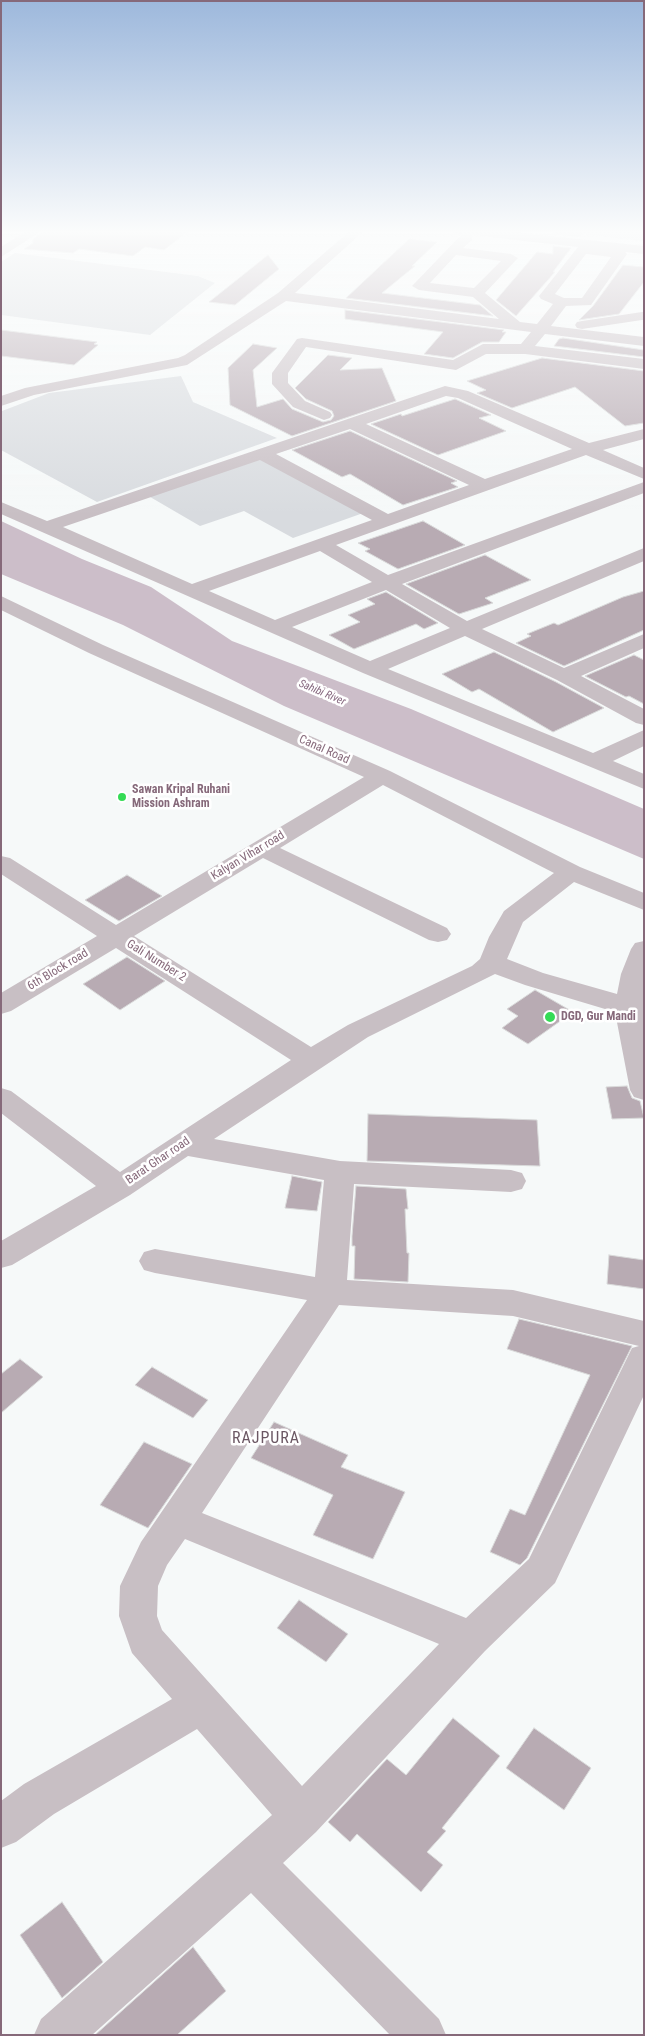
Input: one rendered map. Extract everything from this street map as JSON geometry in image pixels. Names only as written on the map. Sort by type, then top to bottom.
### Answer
[{"type":"street","points":[[1,401],[31,391],[182,362],[240,325]]},
{"type":"street","points":[[506,325],[644,342]]},
{"type":"street","points":[[525,349],[547,325]]},
{"type":"street","points":[[544,330],[577,325]]},
{"type":"street","points":[[324,415],[299,404],[280,384],[280,373],[302,342],[456,365],[483,349],[525,349],[644,364]]},
{"type":"street","points":[[46,527],[437,393],[454,392],[462,394],[587,449],[639,469]]},
{"type":"street","points":[[351,423],[482,485]]},
{"type":"street","points":[[191,591],[482,485],[587,449],[644,434]]},
{"type":"street","points":[[262,454],[387,521]]},
{"type":"street","points":[[275,627],[386,583],[644,487]]},
{"type":"street","points":[[1,508],[370,669],[644,782]]},
{"type":"street","points":[[321,544],[466,629],[564,676],[644,718]]},
{"type":"street","points":[[370,669],[644,554]]},
{"type":"street","name":"Canal Road","points":[[1,602],[96,649],[382,776],[571,872],[644,902]]},
{"type":"street","points":[[564,676],[644,640]]},
{"type":"street","points":[[594,761],[644,737]]},
{"type":"street","name":"Kalyan Vihar road","points":[[115,936],[382,776]]},
{"type":"street","points":[[262,848],[438,934]]},
{"type":"street","name":"Gali Number 2","points":[[1,862],[311,1060]]},
{"type":"street","points":[[571,872],[513,917],[502,937],[492,963],[534,979],[636,1010]]},
{"type":"street","name":"6th Block road","points":[[1,1005],[115,936]]},
{"type":"street","points":[[644,949],[634,974],[644,1090]]},
{"type":"street","name":"Barat Ghar road","points":[[1,1256],[120,1187],[311,1060],[358,1031],[480,972],[492,963]]},
{"type":"street","points":[[1,1098],[120,1187]]},
{"type":"street","points":[[183,1144],[340,1172],[511,1181]]},
{"type":"street","points":[[301,1817],[146,1640],[138,1616],[139,1586],[154,1554],[330,1292],[340,1172]]},
{"type":"street","points":[[155,1260],[330,1292],[512,1303],[644,1334]]},
{"type":"street","points":[[57,2035],[252,1863],[301,1817],[471,1638],[542,1571],[644,1358]]},
{"type":"street","points":[[177,1519],[471,1638]]},
{"type":"street","points":[[1,1827],[39,1798],[202,1704]]},
{"type":"street","points":[[252,1863],[423,2035]]},
{"type":"shaded area","points":[[76,325],[162,325],[150,335]]},
{"type":"shaded area","points":[[181,376],[193,402],[277,438],[97,502],[1,450],[2,411],[49,393]]},
{"type":"shaded area","points":[[260,457],[366,512],[293,538],[244,511],[200,526],[145,494]]},
{"type":"water","name":"Sahibi River","points":[[1,521],[82,559],[151,587],[232,641],[411,709],[644,809],[644,859],[284,706],[123,625],[1,574]]},
{"type":"building","points":[[390,325],[464,325],[504,330],[502,332],[506,332],[499,342],[482,342],[453,358],[424,354],[443,332]]},
{"type":"building","points":[[1,330],[97,342],[94,344],[98,345],[74,365],[1,356]]},
{"type":"building","points":[[563,338],[644,350],[644,357],[554,346],[559,339]]},
{"type":"building","points":[[253,344],[277,348],[253,370],[257,407],[283,399],[292,409],[323,422],[331,420],[334,416],[332,411],[306,399],[295,388],[328,355],[352,358],[340,370],[382,368],[396,401],[292,436],[230,405],[228,368]]},
{"type":"building","points":[[542,358],[644,371],[644,423],[625,426],[575,387],[512,408],[477,393],[486,390],[467,381]]},
{"type":"building","points":[[455,399],[491,415],[479,418],[506,431],[438,455],[371,424],[401,414],[402,416]]},
{"type":"building","points":[[350,431],[457,481],[451,483],[458,487],[403,505],[350,474],[342,477],[292,450]]},
{"type":"building","points":[[423,521],[465,545],[398,569],[365,551],[370,549],[358,543]]},
{"type":"building","points":[[485,555],[531,580],[485,598],[493,603],[459,614],[406,584]]},
{"type":"building","points":[[644,591],[644,630],[564,666],[516,643],[531,636],[527,634],[554,623],[558,625],[623,597]]},
{"type":"building","points":[[386,592],[438,623],[424,629],[416,624],[354,649],[329,635],[360,622],[348,615],[375,604],[367,599]]},
{"type":"building","points":[[494,652],[604,708],[553,732],[479,689],[472,692],[442,674]]},
{"type":"building","points":[[634,655],[644,660],[644,704],[585,676]]},
{"type":"building","points":[[127,875],[162,896],[119,921],[85,900]]},
{"type":"building","points":[[127,957],[165,981],[120,1010],[83,984]]},
{"type":"building","name":"DGD, Gur Mandi","points":[[535,990],[573,1012],[528,1044],[502,1028],[518,1016],[507,1009]]},
{"type":"building","points":[[627,1086],[632,1098],[640,1101],[644,1118],[612,1119],[606,1087]]},
{"type":"building","points":[[368,1114],[537,1120],[540,1166],[367,1161]]},
{"type":"building","points":[[292,1176],[322,1182],[317,1211],[285,1208]]},
{"type":"building","points":[[356,1186],[406,1189],[408,1209],[405,1209],[407,1253],[409,1253],[408,1282],[354,1279],[355,1246],[352,1246],[352,1236]]},
{"type":"building","points":[[609,1255],[644,1260],[644,1289],[607,1284]]},
{"type":"building","points":[[519,1319],[632,1346],[527,1558],[520,1565],[490,1552],[510,1509],[525,1515],[590,1375],[507,1349]]},
{"type":"building","points":[[20,1359],[43,1377],[1,1413],[1,1374]]},
{"type":"building","points":[[152,1367],[208,1400],[193,1418],[135,1385]]},
{"type":"building","points":[[274,1422],[348,1455],[341,1467],[405,1492],[373,1559],[313,1535],[333,1495],[251,1458]]},
{"type":"building","points":[[144,1442],[192,1464],[148,1528],[100,1505]]},
{"type":"building","points":[[299,1600],[348,1634],[326,1662],[277,1628]]},
{"type":"building","points":[[453,1718],[500,1756],[442,1828],[446,1831],[427,1852],[443,1865],[421,1892],[357,1834],[350,1842],[328,1822],[387,1759],[406,1775]]},
{"type":"building","points":[[534,1728],[591,1768],[564,1810],[506,1768]]},
{"type":"building","points":[[62,1902],[103,1962],[62,1998],[20,1935]]},
{"type":"building","points":[[193,1947],[226,1991],[177,2035],[95,2035]]},
{"type":"place","name":"Sawan Kripal Ruhani Mission Ashram","points":[[122,797]]},
{"type":"place","name":"DGD, Gur Mandi","points":[[550,1017]]},
{"type":"district","name":"RAJPURA","points":[[266,1439]]}]
